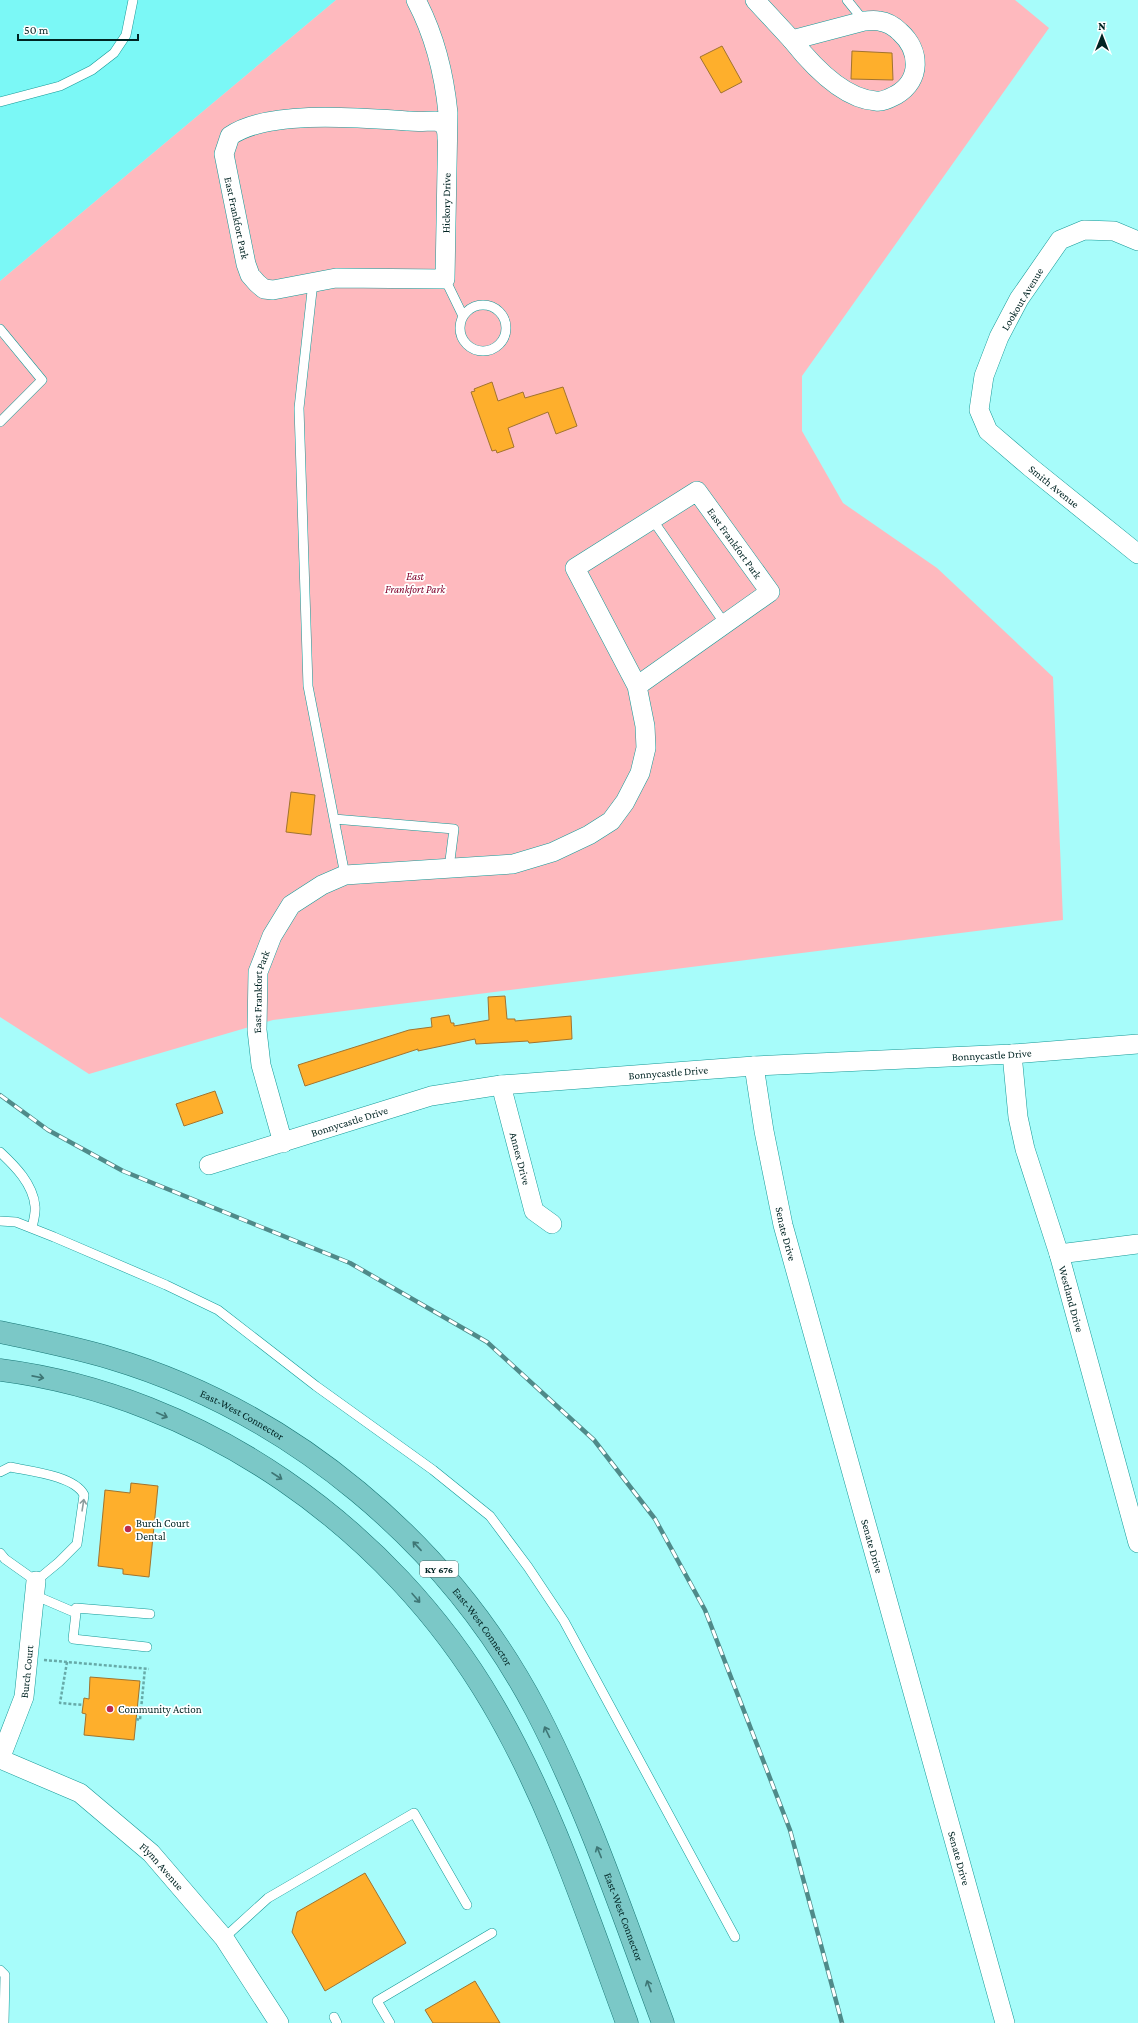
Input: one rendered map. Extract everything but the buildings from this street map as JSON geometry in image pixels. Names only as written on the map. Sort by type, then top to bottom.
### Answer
[{"type":"main road","name":"East-West Connector","points":[[0,1332],[56,1343],[112,1358],[166,1378],[219,1402],[269,1429],[317,1460],[362,1494],[404,1532],[442,1572],[477,1616],[508,1662],[536,1710],[582,1810],[663,2023]]},
{"type":"main road","points":[[0,1370],[60,1381],[110,1395],[203,1433],[247,1456],[300,1492],[365,1545],[400,1580],[433,1618],[464,1659],[492,1702],[517,1749],[560,1845],[627,2023]]},
{"type":"street","name":"Hickory Drive","points":[[416,0],[427,21],[443,69],[448,113],[445,279]]},
{"type":"street","points":[[755,0],[820,72],[848,91],[862,98],[877,101],[890,99],[901,92],[910,82],[915,70],[915,56],[911,44],[893,26],[880,21],[864,21],[792,40]]},
{"type":"street","name":"East Frankfort Park","points":[[313,282],[273,290],[264,289],[250,275],[242,250],[224,154],[230,136],[251,126],[272,122],[346,118],[436,121],[445,125],[447,129],[447,138]]},
{"type":"street","name":"Lookout Avenue","points":[[979,410],[984,376],[999,338],[1019,299],[1060,240],[1084,230],[1114,232],[1138,241]]},
{"type":"street","points":[[313,282],[336,278],[445,279]]},
{"type":"street","name":"Smith Avenue","points":[[979,410],[988,431],[1030,468],[1138,554]]},
{"type":"street","name":"East Frankfort Park","points":[[283,1143],[261,1065],[257,1030],[258,972],[272,936],[291,905],[322,885],[345,875],[513,864],[553,852],[589,835],[611,821],[625,802],[640,774],[646,748],[645,726],[637,686],[575,568],[697,491],[770,592],[637,686]]},
{"type":"street","name":"Bonnycastle Drive","points":[[209,1165],[431,1096],[501,1085],[754,1066],[1012,1054],[1138,1044]]},
{"type":"street","name":"Westland Drive","points":[[1012,1054],[1019,1123],[1025,1149],[1059,1254],[1138,1544]]},
{"type":"street","name":"Senate Drive","points":[[754,1066],[764,1131],[784,1225],[1005,2023]]},
{"type":"street","name":"Annex Drive","points":[[501,1085],[534,1211],[552,1224]]},
{"type":"street","points":[[1059,1254],[1138,1244]]},
{"type":"street","name":"Burch Court","points":[[0,1759],[24,1697],[35,1588]]},
{"type":"street","name":"Flynn Avenue","points":[[0,1759],[80,1793],[151,1854],[224,1938],[280,2023]]},
{"type":"lane","points":[[0,102],[60,86],[92,70],[114,52],[126,36],[133,0]]},
{"type":"lane","points":[[847,0],[864,21]]},
{"type":"lane","points":[[445,279],[463,316],[460,323],[462,337],[471,348],[485,351],[498,345],[503,339],[505,324],[503,316],[490,306],[475,306],[463,316]]},
{"type":"lane","points":[[313,282],[299,408],[308,686],[345,875]]},
{"type":"lane","points":[[0,329],[42,380],[0,422]]},
{"type":"lane","points":[[652,519],[725,624]]},
{"type":"lane","points":[[334,819],[454,829],[449,868]]},
{"type":"lane","points":[[1,1154],[16,1167],[31,1189],[35,1207],[32,1228]]},
{"type":"lane","points":[[0,1221],[16,1222],[32,1228],[166,1285],[218,1310],[316,1386],[433,1470],[490,1516],[528,1567],[564,1621],[735,1937]]},
{"type":"lane","points":[[0,1472],[10,1467],[69,1481],[81,1488],[84,1495],[77,1544],[35,1588]]},
{"type":"lane","points":[[0,1553],[35,1588],[76,1613]]},
{"type":"lane","points":[[147,1647],[73,1639],[76,1608],[150,1614]]},
{"type":"lane","points":[[224,1938],[268,1898],[414,1813],[467,1905]]},
{"type":"lane","points":[[390,2023],[377,2001],[492,1933]]},
{"type":"lane","points":[[0,1970],[5,1976],[4,2023]]},
{"type":"path","points":[[43,1660],[149,1669]]},
{"type":"path","points":[[67,1662],[60,1703],[83,1705]]},
{"type":"path","points":[[136,1719],[140,1720],[145,1668]]},
{"type":"shaded area","points":[[0,0],[336,0],[0,281]]},
{"type":"green space","name":"East Frankfort Park","points":[[336,0],[1015,0],[1049,28],[802,376],[802,431],[843,503],[937,568],[1053,677],[1063,920],[273,1020],[89,1074],[0,1017],[0,281]]},
{"type":"railway","points":[[0,1095],[48,1130],[123,1171],[350,1263],[487,1342],[594,1440],[655,1519],[705,1610],[790,1830],[842,2023]]},
{"type":"place","name":"Burch Court Dental","points":[[128,1529]]},
{"type":"place","name":"Community Action","points":[[110,1709]]}]
